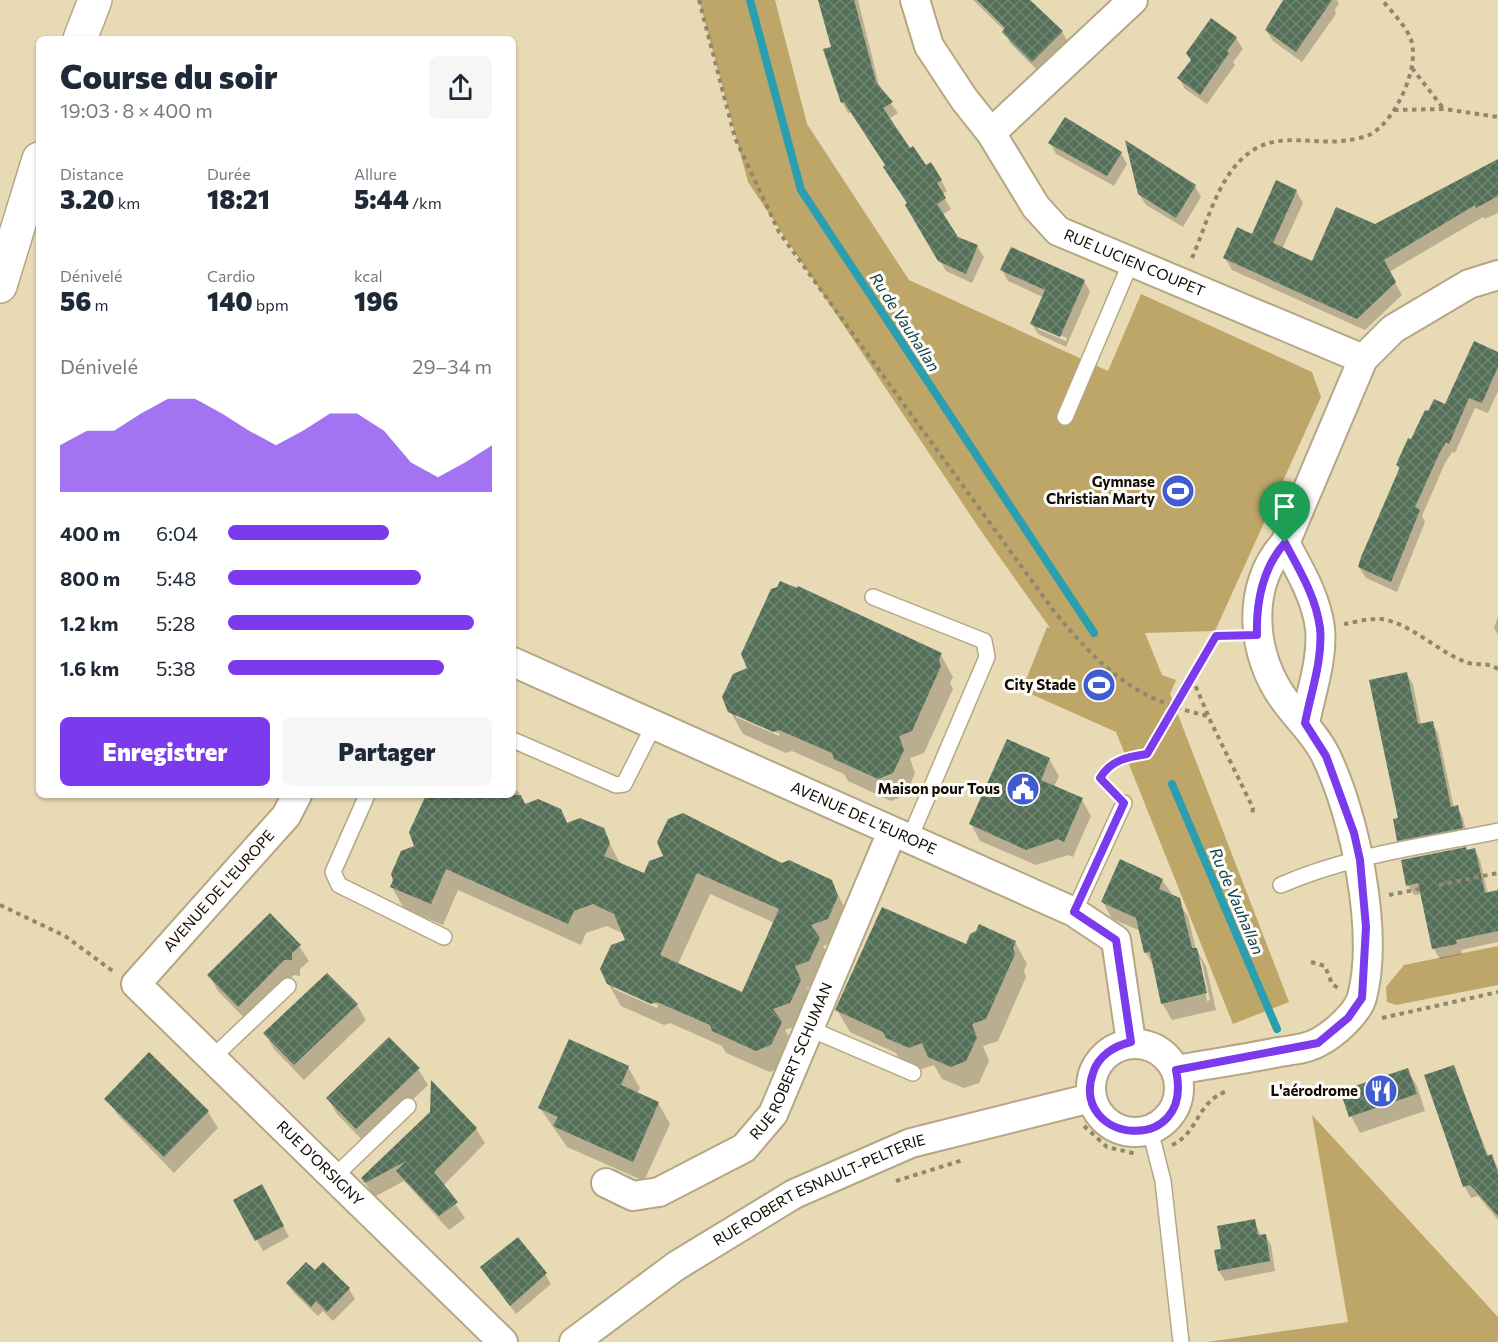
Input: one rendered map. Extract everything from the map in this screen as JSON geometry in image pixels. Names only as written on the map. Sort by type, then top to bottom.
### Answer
[{"type":"main road","points":[[81,36],[94,0]]},
{"type":"main road","points":[[0,285],[36,169]]},
{"type":"street","name":"RUE LUCIEN COUPET","points":[[915,0],[929,46],[964,99],[991,133],[1036,207],[1058,231],[1182,281],[1363,359]]},
{"type":"street","points":[[991,133],[1133,0]]},
{"type":"street","points":[[1176,1070],[1302,1048],[1318,1043],[1342,1023],[1362,998],[1366,938],[1360,860],[1354,833],[1326,756],[1305,723],[1286,702],[1268,675],[1257,635],[1256,614],[1272,557],[1285,543],[1363,359],[1393,329],[1469,284],[1498,275]]},
{"type":"street","points":[[1285,543],[1308,587],[1320,627],[1319,660],[1305,723]]},
{"type":"street","name":"AVENUE DE L'EUROPE","points":[[516,663],[1074,912],[1116,940],[1131,1042]]},
{"type":"street","name":"AVENUE DE L'EUROPE","points":[[136,984],[286,816],[295,798]]},
{"type":"street","name":"RUE ROBERT SCHUMAN","points":[[606,1183],[633,1196],[659,1192],[744,1148],[772,1114],[808,1028],[900,836]]},
{"type":"street","name":"RUE D'ORSIGNY","points":[[136,984],[503,1342]]},
{"type":"street","points":[[1131,1042],[1149,1045],[1160,1051],[1176,1070],[1178,1099],[1168,1117],[1150,1130],[1136,1132],[1114,1127],[1097,1112],[1091,1098],[1092,1078],[1100,1059],[1120,1045],[1131,1042]]},
{"type":"street","name":"RUE ROBERT ESNAULT-PELTERIE","points":[[574,1342],[676,1266],[794,1194],[912,1143],[1091,1098]]},
{"type":"lane","points":[[1065,417],[1131,262]]},
{"type":"lane","points":[[873,597],[984,640],[987,657],[900,836]]},
{"type":"lane","points":[[516,741],[616,785],[624,784],[654,725]]},
{"type":"lane","points":[[366,798],[333,872],[339,885],[444,937]]},
{"type":"lane","points":[[1074,912],[1124,803]]},
{"type":"lane","points":[[1281,885],[1308,873],[1360,860],[1498,831]]},
{"type":"lane","points":[[213,1057],[288,986]]},
{"type":"lane","points":[[808,1028],[913,1073]]},
{"type":"lane","points":[[334,1176],[408,1106]]},
{"type":"lane","points":[[1150,1130],[1162,1181],[1181,1342]]},
{"type":"path","points":[[699,0],[735,138],[778,232],[1053,610],[1083,646],[1131,688],[1173,708],[1208,716]]},
{"type":"path","points":[[1182,281],[1231,169],[1256,149],[1282,139],[1314,142],[1337,141],[1372,133],[1394,110],[1405,91],[1412,68],[1411,38],[1382,0]]},
{"type":"path","points":[[1412,68],[1444,109]]},
{"type":"path","points":[[1394,110],[1444,109],[1498,117]]},
{"type":"path","points":[[1320,627],[1379,619],[1398,623],[1440,651],[1466,663],[1489,663],[1498,669]]},
{"type":"path","points":[[1124,803],[1100,778],[1106,769],[1122,758],[1147,754],[1216,636],[1257,635]]},
{"type":"path","points":[[1192,677],[1208,716],[1253,808],[1252,815]]},
{"type":"path","points":[[1439,885],[1498,873]]},
{"type":"path","points":[[1364,900],[1424,888]]},
{"type":"path","points":[[0,905],[65,936],[112,971],[136,984]]},
{"type":"path","points":[[1076,1128],[1085,1129]]},
{"type":"path","points":[[887,1184],[966,1160]]},
{"type":"shaded area","points":[[699,0],[775,0],[807,124],[909,280],[1108,371],[1141,294],[1312,372],[1321,397],[1215,631],[1145,633],[1162,675],[1176,680],[1170,694],[1289,1002],[1233,1024],[1116,732],[1022,690],[1047,627],[1050,628],[981,531],[748,182]]},
{"type":"shaded area","points":[[1498,946],[1498,985],[1396,1005],[1387,1002],[1386,987],[1404,965]]},
{"type":"shaded area","points":[[1312,1115],[1498,1317],[1498,1342],[1207,1342],[1348,1322]]},
{"type":"building","points":[[818,0],[854,0],[876,82],[893,102],[883,108],[910,148],[913,146],[926,165],[931,162],[942,180],[937,183],[946,198],[937,204],[958,237],[978,245],[966,274],[938,261],[905,205],[907,203],[883,167],[885,165],[844,102],[841,103],[823,49],[831,47]]},
{"type":"building","points":[[977,0],[1030,0],[1063,31],[1032,62],[1002,32],[1005,28]]},
{"type":"building","points":[[1283,0],[1332,0],[1296,52],[1265,30]]},
{"type":"building","points":[[1211,18],[1237,37],[1227,51],[1229,53],[1200,95],[1177,78],[1191,60],[1186,53]]},
{"type":"building","points":[[1065,117],[1122,152],[1107,176],[1048,143]]},
{"type":"building","points":[[1125,140],[1196,185],[1176,218],[1138,194]]},
{"type":"building","points":[[1498,159],[1498,196],[1476,208],[1475,205],[1384,260],[1396,282],[1357,319],[1223,258],[1237,227],[1252,234],[1276,180],[1297,190],[1273,243],[1312,261],[1336,207],[1375,224]]},
{"type":"building","points":[[1011,247],[1085,280],[1060,337],[1030,324],[1045,290],[1000,270]]},
{"type":"building","points":[[1474,341],[1498,352],[1498,367],[1482,403],[1469,398],[1449,444],[1446,442],[1440,452],[1415,507],[1420,510],[1391,582],[1358,567],[1361,557],[1400,467],[1396,465],[1408,438],[1411,439],[1425,410],[1428,411],[1434,399],[1445,404]]},
{"type":"building","points":[[780,581],[797,588],[798,586],[942,653],[939,660],[941,666],[912,731],[899,736],[904,750],[893,773],[878,779],[834,759],[832,753],[779,730],[773,732],[728,712],[722,697],[733,674],[747,668],[741,654],[771,589],[777,587]]},
{"type":"building","points":[[1407,672],[1418,724],[1433,721],[1451,807],[1458,805],[1463,828],[1397,841],[1393,819],[1398,818],[1369,680]]},
{"type":"building","name":"Maison pour Tous","points":[[1007,739],[1050,758],[1041,780],[1083,798],[1064,842],[1058,839],[1026,850],[969,824]]},
{"type":"building","points":[[516,795],[521,795],[525,804],[538,799],[561,809],[567,823],[580,818],[604,828],[610,843],[604,856],[644,873],[649,861],[663,856],[657,842],[668,819],[683,813],[782,863],[789,860],[832,880],[838,896],[828,919],[811,925],[820,938],[809,961],[795,966],[801,980],[790,1003],[773,1009],[782,1022],[771,1045],[756,1051],[712,1031],[710,1025],[657,1002],[651,1004],[607,984],[600,969],[611,945],[625,940],[614,914],[593,904],[574,911],[568,924],[446,869],[431,904],[390,887],[393,880],[391,874],[401,851],[414,846],[409,832],[425,798],[516,798]],"holes":[[[697,873],[779,909],[742,992],[660,955]]]},
{"type":"building","points":[[1466,847],[1467,850],[1475,848],[1485,893],[1498,890],[1498,931],[1456,940],[1457,944],[1432,949],[1418,883],[1406,886],[1401,860]]},
{"type":"building","points":[[1120,859],[1163,879],[1159,889],[1180,898],[1192,948],[1197,948],[1207,993],[1161,1004],[1150,952],[1144,953],[1136,918],[1101,902]]},
{"type":"building","points":[[882,907],[966,944],[970,934],[976,931],[979,924],[1016,941],[1013,948],[1015,954],[986,1019],[972,1024],[977,1038],[966,1061],[951,1067],[928,1057],[922,1043],[909,1048],[886,1038],[883,1032],[835,1010]]},
{"type":"building","points":[[270,913],[301,945],[292,953],[292,960],[284,960],[238,1007],[207,975]]},
{"type":"building","points":[[327,973],[358,1004],[294,1065],[263,1033]]},
{"type":"building","points":[[389,1037],[420,1068],[356,1129],[326,1098]]},
{"type":"building","points":[[569,1039],[629,1066],[621,1085],[659,1102],[633,1162],[553,1126],[558,1117],[538,1108]]},
{"type":"building","points":[[149,1052],[209,1111],[164,1157],[104,1099]]},
{"type":"building","points":[[1454,1065],[1487,1156],[1492,1154],[1498,1173],[1498,1216],[1470,1185],[1463,1187],[1424,1075]]},
{"type":"building","points":[[1408,1068],[1417,1094],[1349,1117],[1340,1091]]},
{"type":"building","points":[[431,1080],[477,1128],[434,1172],[458,1202],[439,1216],[396,1171],[406,1161],[365,1183],[361,1178],[430,1112]]},
{"type":"building","points":[[262,1184],[284,1226],[255,1241],[233,1200]]},
{"type":"building","points":[[1255,1219],[1258,1235],[1266,1234],[1270,1261],[1218,1271],[1214,1250],[1221,1249],[1217,1226]]},
{"type":"building","points":[[518,1237],[547,1273],[510,1306],[480,1267]]},
{"type":"building","points":[[306,1262],[315,1270],[323,1262],[350,1288],[327,1312],[316,1301],[311,1307],[286,1283]]},
{"type":"waterway","name":"Ru de Vauhallan","points":[[750,0],[801,190],[1094,633]]},
{"type":"waterway","name":"Ru de Vauhallan","points":[[1172,784],[1277,1029]]},
{"type":"place","name":"Gymnase Christian Marty","points":[[1178,491]]},
{"type":"place","name":"City Stade","points":[[1099,685]]},
{"type":"place","name":"Maison pour Tous","points":[[1023,789]]},
{"type":"place","name":"L'aérodrome","points":[[1381,1091]]},
{"type":"route","points":[[1285,543],[1308,587],[1320,627],[1319,660],[1305,723],[1326,756],[1354,833],[1360,860],[1366,927],[1366,961],[1362,998],[1348,1018],[1318,1043],[1302,1048],[1176,1070],[1179,1084],[1178,1099],[1172,1112],[1163,1122],[1150,1130],[1136,1132],[1120,1130],[1107,1123],[1097,1112],[1091,1098],[1090,1084],[1093,1071],[1100,1059],[1120,1045],[1131,1042],[1116,940],[1074,912],[1124,803],[1100,778],[1106,769],[1122,758],[1147,754],[1216,636],[1257,635],[1256,614],[1261,591],[1272,557],[1285,543]]}]
